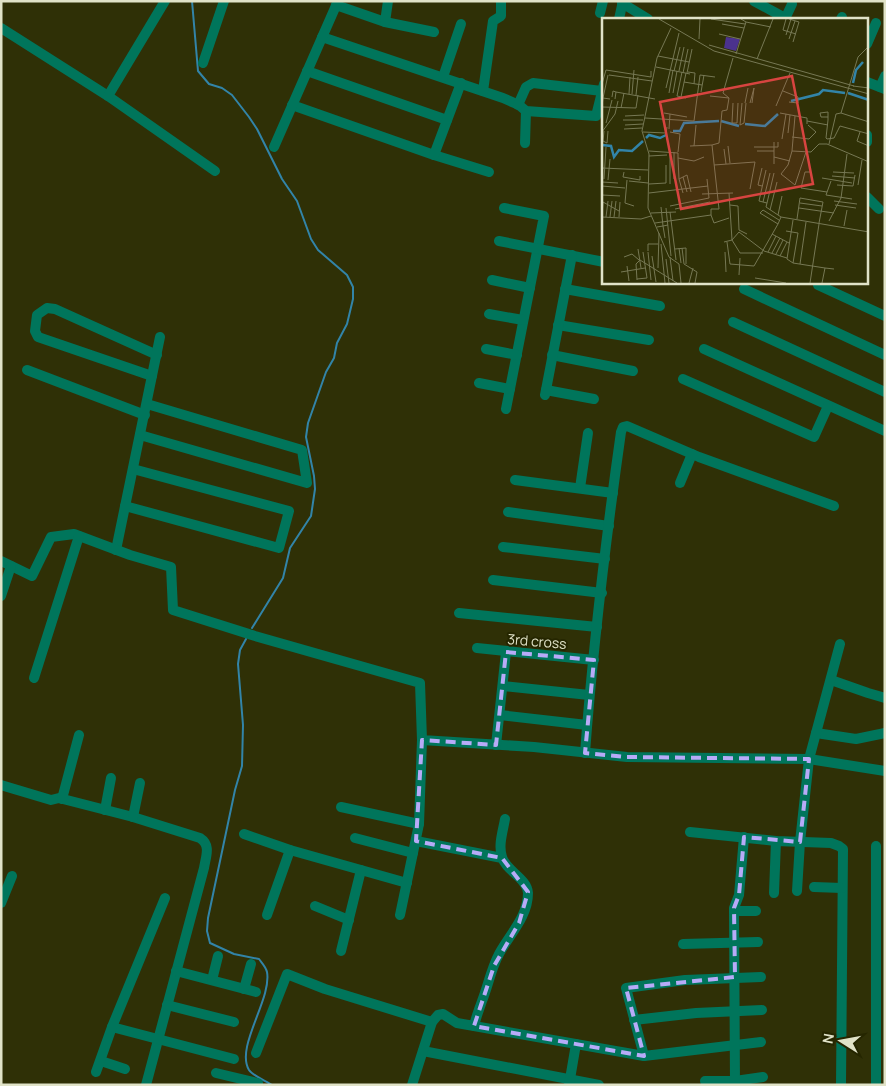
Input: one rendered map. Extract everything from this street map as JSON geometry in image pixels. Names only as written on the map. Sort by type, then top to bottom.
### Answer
[{"type":"street","points":[[108,96],[165,1]]},
{"type":"street","points":[[203,63],[224,1]]},
{"type":"street","points":[[385,22],[388,1]]},
{"type":"street","points":[[483,90],[493,21],[500,16],[501,1]]},
{"type":"street","points":[[600,13],[603,1]]},
{"type":"street","points":[[754,1],[785,18],[792,4]]},
{"type":"street","points":[[618,18],[622,2],[646,18]]},
{"type":"street","points":[[274,147],[337,3],[385,22],[434,32]]},
{"type":"street","points":[[868,42],[876,23]]},
{"type":"street","points":[[443,77],[461,24]]},
{"type":"street","points":[[1,28],[108,96],[215,171]]},
{"type":"street","points":[[322,37],[483,90],[522,108],[600,119],[602,98]]},
{"type":"street","points":[[307,71],[448,120]]},
{"type":"street","points":[[868,82],[883,88],[885,76]]},
{"type":"street","points":[[434,155],[461,83]]},
{"type":"street","points":[[525,143],[522,108],[526,87],[532,83],[602,87]]},
{"type":"street","points":[[292,105],[434,155],[489,172]]},
{"type":"street","points":[[868,198],[879,209]]},
{"type":"street","points":[[504,208],[544,216],[506,409]]},
{"type":"street","points":[[499,241],[602,262]]},
{"type":"street","points":[[572,255],[545,393],[594,399]]},
{"type":"street","points":[[492,280],[530,288]]},
{"type":"street","points":[[818,285],[885,316]]},
{"type":"street","points":[[565,289],[660,306]]},
{"type":"street","points":[[744,289],[885,355]]},
{"type":"street","points":[[152,376],[38,337],[35,331],[37,315],[47,308],[55,309],[156,355]]},
{"type":"street","points":[[489,314],[523,320]]},
{"type":"street","points":[[733,322],[885,392]]},
{"type":"street","points":[[558,324],[650,340]]},
{"type":"street","points":[[116,550],[160,337]]},
{"type":"street","points":[[486,349],[517,355]]},
{"type":"street","points":[[704,349],[885,431]]},
{"type":"street","points":[[552,356],[633,371]]},
{"type":"street","points":[[27,370],[146,409],[302,450],[307,483],[140,434]]},
{"type":"street","points":[[682,379],[814,437],[828,406]]},
{"type":"street","points":[[479,383],[510,389]]},
{"type":"street","points":[[585,753],[589,695],[613,493],[623,427],[627,426],[692,454],[834,506]]},
{"type":"street","points":[[580,488],[588,433]]},
{"type":"street","points":[[680,483],[692,454]]},
{"type":"street","points":[[126,506],[279,548],[289,511],[133,469]]},
{"type":"street","points":[[515,480],[613,493]]},
{"type":"street","points":[[508,512],[609,526]]},
{"type":"street","points":[[1,561],[32,576],[51,537],[74,534],[116,550],[171,567],[173,610],[255,636],[420,683],[422,740],[419,824],[400,915]]},
{"type":"street","points":[[34,678],[79,536]]},
{"type":"street","points":[[503,547],[606,559]]},
{"type":"street","points":[[1,596],[11,566]]},
{"type":"street","points":[[493,580],[602,593]]},
{"type":"street","points":[[459,613],[597,627]]},
{"type":"street","points":[[797,891],[809,759],[840,644]]},
{"type":"street","name":"3rd cross","points":[[477,648],[594,660]]},
{"type":"street","points":[[496,745],[506,652]]},
{"type":"street","points":[[831,680],[885,698]]},
{"type":"street","points":[[503,686],[589,695]]},
{"type":"street","points":[[500,715],[587,725]]},
{"type":"street","points":[[816,733],[856,739],[885,733]]},
{"type":"street","points":[[62,799],[79,735]]},
{"type":"street","points":[[422,740],[534,747],[627,757],[809,759],[885,771]]},
{"type":"street","points":[[105,810],[111,778]]},
{"type":"street","points":[[133,817],[140,783]]},
{"type":"street","points":[[1,785],[51,800],[62,799],[133,817],[200,838],[205,842],[207,847],[204,868],[146,1085]]},
{"type":"street","points":[[341,807],[419,824]]},
{"type":"street","points":[[474,1026],[494,966],[519,923],[528,892],[524,883],[511,871],[502,858],[500,846],[504,819]]},
{"type":"street","points":[[690,832],[776,841],[831,844],[842,849],[841,1085]]},
{"type":"street","points":[[244,834],[290,850],[407,884]]},
{"type":"street","points":[[735,1083],[734,912],[739,895],[744,837]]},
{"type":"street","points":[[355,838],[413,853]]},
{"type":"street","points":[[416,841],[502,858]]},
{"type":"street","points":[[774,893],[776,841]]},
{"type":"street","points":[[876,846],[880,934],[880,1062],[876,1085]]},
{"type":"street","points":[[267,914],[290,850]]},
{"type":"street","points":[[341,951],[361,870]]},
{"type":"street","points":[[1,903],[12,876]]},
{"type":"street","points":[[814,887],[842,888]]},
{"type":"street","points":[[96,1072],[112,1027],[165,898]]},
{"type":"street","points":[[315,906],[349,920]]},
{"type":"street","points":[[734,912],[756,911]]},
{"type":"street","points":[[683,944],[758,942]]},
{"type":"street","points":[[212,980],[218,956]]},
{"type":"street","points":[[244,989],[251,964]]},
{"type":"street","points":[[176,971],[256,992]]},
{"type":"street","points":[[256,1053],[287,974],[325,989],[432,1022]]},
{"type":"street","points":[[644,1056],[626,988],[685,980],[761,977]]},
{"type":"street","points":[[167,1004],[234,1022]]},
{"type":"street","points":[[634,1020],[696,1013],[762,1010]]},
{"type":"street","points":[[412,1085],[432,1022],[438,1014],[443,1014],[457,1023],[644,1056],[761,1042]]},
{"type":"street","points":[[112,1027],[234,1059]]},
{"type":"street","points":[[570,1082],[576,1044]]},
{"type":"street","points":[[423,1051],[570,1082],[599,1085]]},
{"type":"street","points":[[101,1061],[125,1069]]},
{"type":"street","points":[[216,1073],[258,1083],[258,1085]]},
{"type":"street","points":[[705,1081],[735,1083],[764,1077]]},
{"type":"highlighted area","points":[[506,652],[594,660],[585,753],[627,757],[809,759],[800,842],[744,837],[739,895],[734,908],[735,977],[626,988],[644,1056],[474,1026],[494,966],[519,923],[528,892],[502,858],[416,841],[422,740],[496,745]]},
{"type":"waterway","points":[[192,1],[198,71],[209,84],[222,88],[232,95],[249,117],[282,179],[297,201],[311,239],[318,250],[347,275],[353,287],[353,299],[347,324],[337,343],[334,358],[326,372],[308,423],[306,437],[315,489],[311,516],[290,548],[283,578],[252,628]]},
{"type":"waterway","points":[[246,639],[240,650],[238,664],[243,725],[242,766],[235,790],[208,918],[207,931],[210,943],[234,954],[259,959],[267,972],[267,983],[250,1036],[246,1060],[251,1072],[272,1085]]}]
